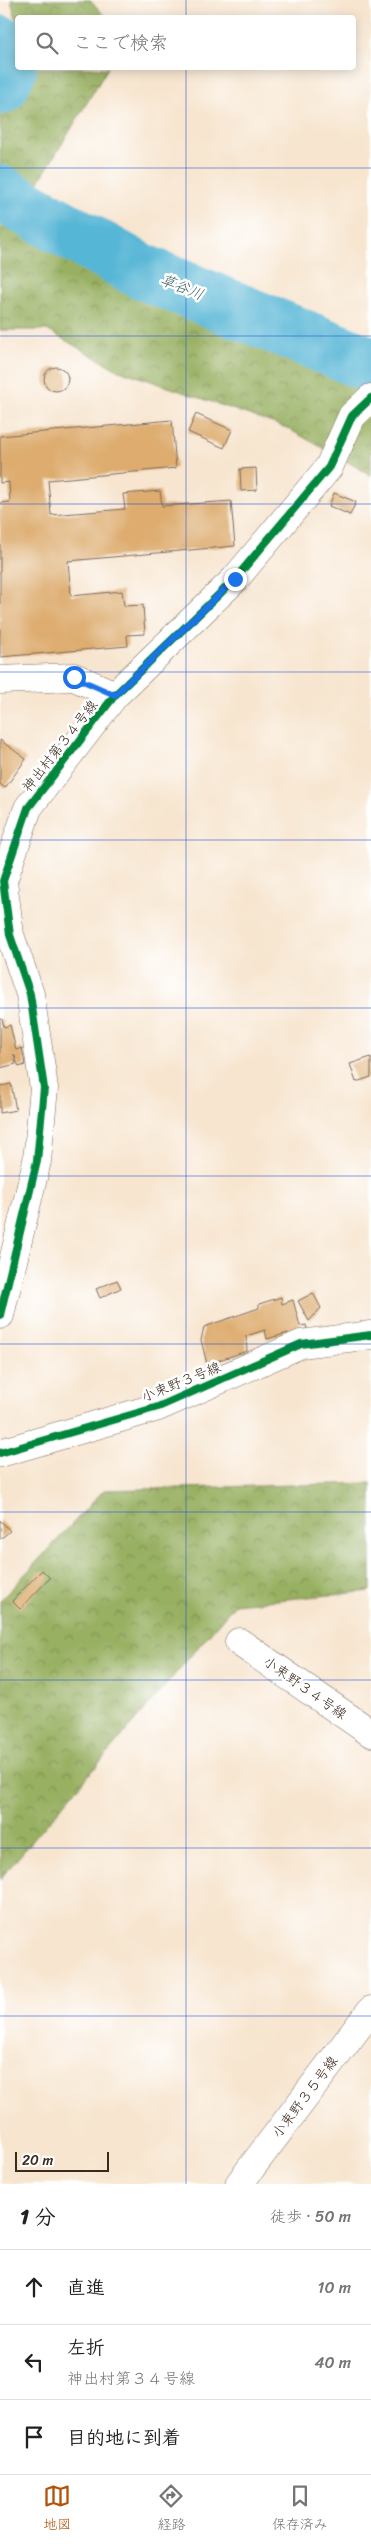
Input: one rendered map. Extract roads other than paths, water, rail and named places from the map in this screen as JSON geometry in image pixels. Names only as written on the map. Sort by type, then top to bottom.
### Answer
[{"type":"street","name":"神出村第３４号線","points":[[0,1315],[37,1161],[44,1088],[30,994],[10,935],[3,882],[28,808],[115,695],[235,579],[329,467],[352,416],[371,398]]},
{"type":"street","points":[[0,680],[74,677],[115,695]]},
{"type":"street","name":"小束野３号線","points":[[0,1453],[158,1406],[301,1344],[371,1335]]},
{"type":"street","name":"小束野３４号線","points":[[239,1642],[371,1733]]},
{"type":"street","name":"小束野３５号線","points":[[239,2184],[371,2010]]},
{"type":"waterway","name":"草谷川","points":[[0,43],[9,69],[0,87]]},
{"type":"waterway","name":"草谷川","points":[[0,193],[141,271],[371,365]]}]
